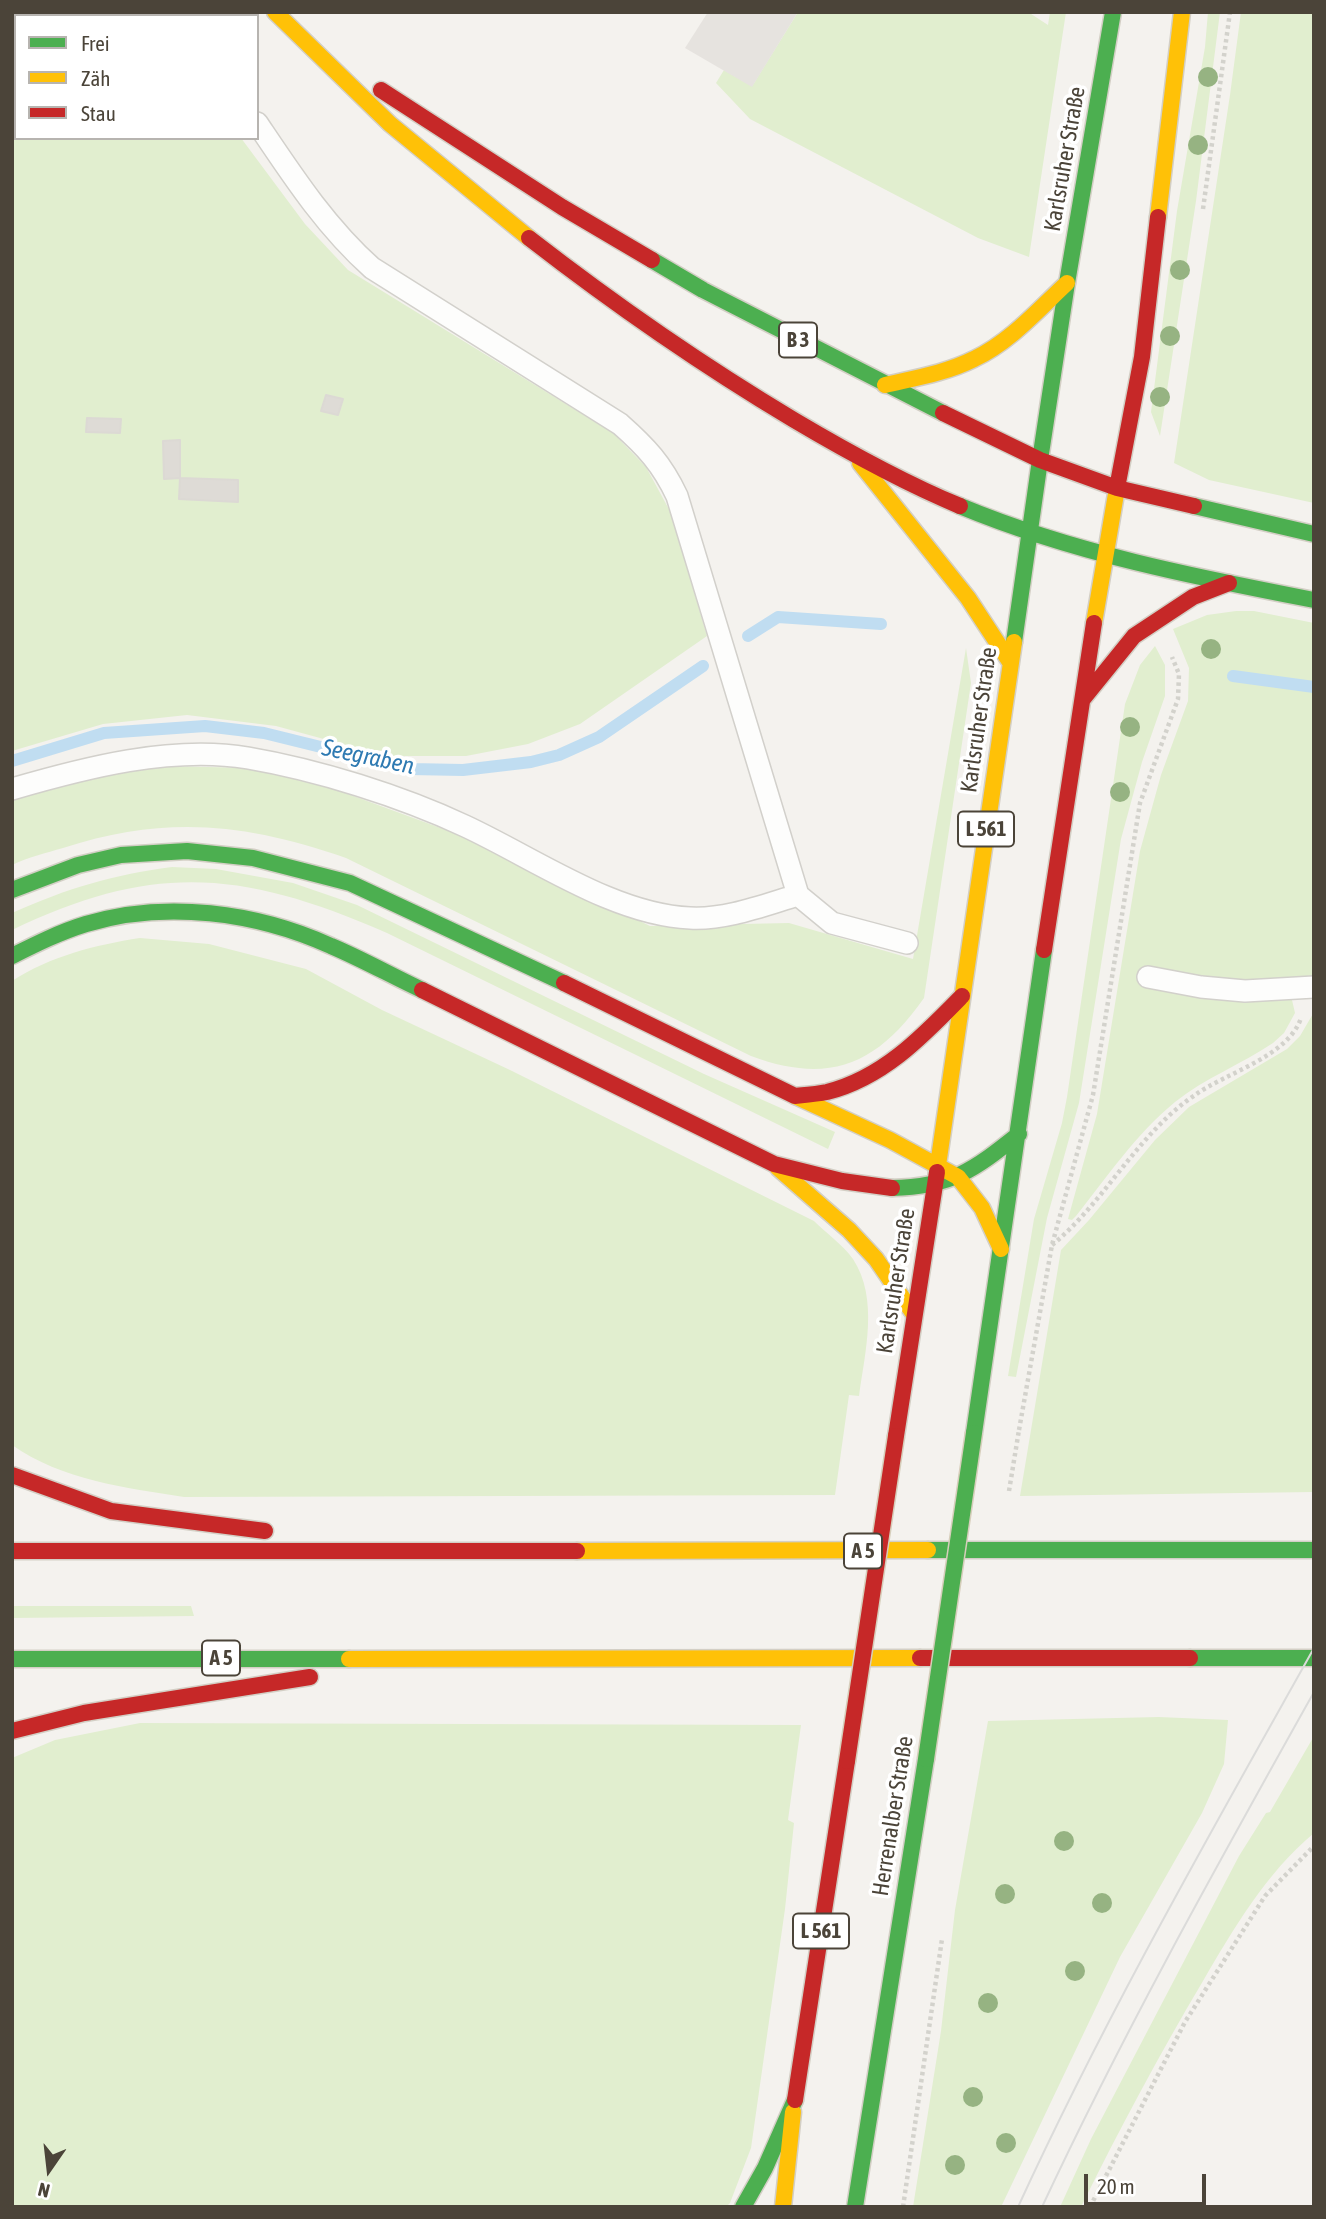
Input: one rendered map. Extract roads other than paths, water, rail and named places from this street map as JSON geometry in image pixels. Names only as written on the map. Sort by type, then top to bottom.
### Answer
[{"type":"main road","name":"B 3","points":[[275,12],[406,138],[533,241],[660,334],[763,402],[852,453],[963,508],[1029,531],[1105,554],[1314,600]]},
{"type":"main road","name":"Karlsruher Straße","points":[[794,2100],[913,1313],[935,1185],[1029,531],[1067,283],[1113,12]]},
{"type":"main road","points":[[1001,1249],[1105,554],[1142,357],[1182,12]]},
{"type":"main road","name":"B 3","points":[[303,39],[574,214],[702,290],[885,385],[1040,460],[1117,488],[1314,534]]},
{"type":"main road","points":[[885,385],[962,366],[996,346],[1027,322],[1067,283]]},
{"type":"main road","points":[[852,453],[968,598],[1010,662]]},
{"type":"main road","points":[[1082,700],[1134,636],[1193,597],[1229,583]]},
{"type":"main road","points":[[12,890],[89,862],[134,853],[187,850],[229,853],[303,868],[350,883],[667,1032],[937,1165],[958,1177],[982,1208],[1001,1249]]},
{"type":"main road","points":[[12,956],[40,941],[96,921],[156,912],[222,915],[275,925],[330,945],[774,1164],[850,1183],[900,1187],[935,1185],[958,1177],[1019,1134]]},
{"type":"main road","points":[[795,1096],[827,1092],[859,1080],[889,1063],[918,1041],[962,996]]},
{"type":"main road","points":[[774,1164],[849,1230],[876,1259],[913,1313]]},
{"type":"main road","name":"Herrenalber Straße","points":[[855,2207],[926,1759],[1001,1249]]},
{"type":"main road","points":[[12,1475],[111,1511],[412,1552]]},
{"type":"main road","name":"A 5","points":[[12,1551],[1314,1550]]},
{"type":"main road","name":"A 5","points":[[12,1659],[1314,1658]]},
{"type":"main road","points":[[12,1731],[84,1713],[430,1659]]},
{"type":"main road","points":[[743,2207],[765,2168],[794,2100]]},
{"type":"main road","name":"L 561","points":[[783,2207],[794,2100]]},
{"type":"lane","points":[[259,126],[319,213],[348,247],[372,268],[620,424],[646,446],[665,471],[677,496],[799,895],[832,923],[907,943]]},
{"type":"lane","points":[[12,789],[85,769],[146,759],[192,755],[246,758],[298,769],[373,791],[464,825],[633,909],[692,919],[739,912],[799,895]]},
{"type":"lane","points":[[1148,977],[1201,987],[1245,991],[1312,987]]},
{"type":"waterway","name":"Seegraben","points":[[748,636],[778,617],[881,624]]},
{"type":"waterway","name":"Seegraben","points":[[12,761],[104,733],[205,726],[264,733],[410,769],[463,770],[531,762],[559,755],[599,737],[703,666]]},
{"type":"waterway","name":"Seegraben","points":[[1233,676],[1314,687]]},
{"type":"tram line","points":[[1018,2207],[1123,1994],[1314,1648]]},
{"type":"tram line","points":[[1042,2207],[1139,2012],[1314,1692]]}]
